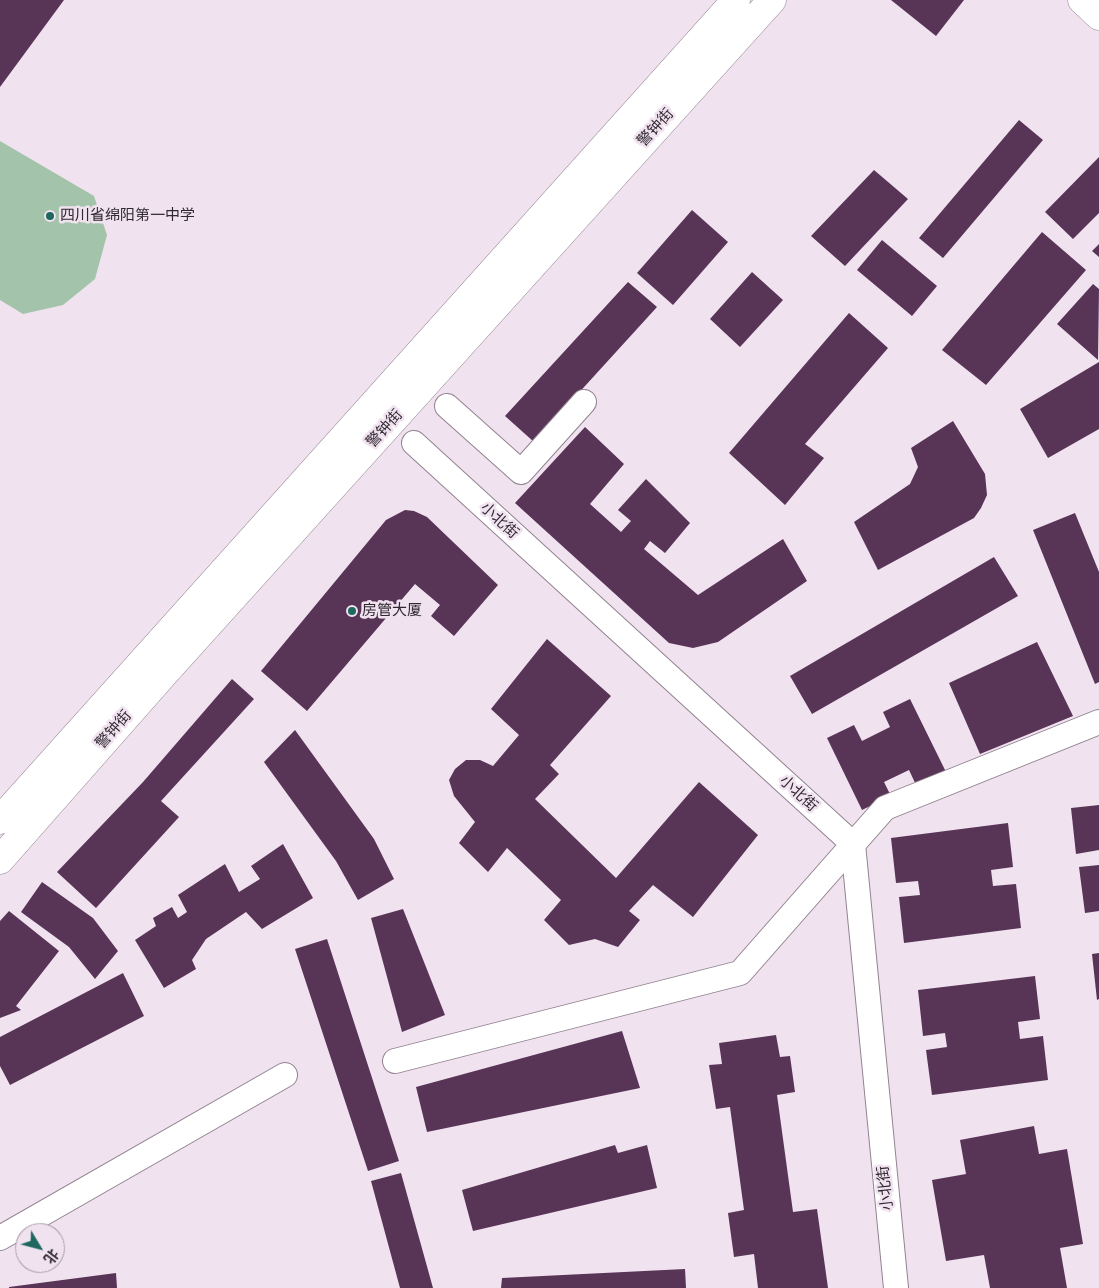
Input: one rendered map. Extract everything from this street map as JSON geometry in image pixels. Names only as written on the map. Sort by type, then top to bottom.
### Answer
[{"type":"main road","name":"警钟街","points":[[0,820],[736,0]]},
{"type":"main road","name":"警钟街","points":[[0,860],[164,674],[772,0]]},
{"type":"main road","points":[[1082,0],[1099,16]]},
{"type":"street","points":[[447,406],[521,472],[584,402]]},
{"type":"street","name":"小北街","points":[[414,443],[853,844],[896,1288]]},
{"type":"street","points":[[395,1061],[740,973],[885,808],[1099,722]]},
{"type":"street","points":[[0,1238],[285,1075]]},
{"type":"green space","name":"四川省绵阳第一中学","points":[[0,141],[94,196],[107,235],[95,279],[63,305],[23,314],[0,300]]},
{"type":"building","points":[[0,0],[64,0],[0,87]]},
{"type":"building","points":[[891,0],[964,0],[936,36]]},
{"type":"building","points":[[1019,120],[1043,140],[943,258],[919,238]]},
{"type":"building","points":[[1099,157],[1099,213],[1073,239],[1045,212]]},
{"type":"building","points":[[874,170],[908,199],[845,266],[811,236]]},
{"type":"building","points":[[692,210],[728,242],[673,305],[637,273]]},
{"type":"building","points":[[1042,232],[1086,270],[986,385],[942,350]]},
{"type":"building","points":[[882,240],[937,286],[912,316],[857,270]]},
{"type":"building","points":[[1099,244],[1099,257],[1092,251]]},
{"type":"building","points":[[752,272],[783,300],[740,347],[710,319]]},
{"type":"building","points":[[628,282],[657,307],[534,442],[505,416]]},
{"type":"building","points":[[1093,284],[1099,289],[1098,360],[1057,324]]},
{"type":"building","points":[[849,313],[888,348],[805,444],[824,458],[785,505],[729,453]]},
{"type":"building","points":[[1099,362],[1099,429],[1048,458],[1020,409]]},
{"type":"building","points":[[953,421],[985,474],[987,495],[981,508],[974,518],[878,570],[854,522],[910,484],[918,467],[911,448]]},
{"type":"building","points":[[585,427],[624,464],[590,504],[621,532],[631,521],[618,510],[646,479],[690,523],[665,553],[650,541],[644,549],[698,595],[783,539],[807,581],[718,642],[693,648],[669,643],[515,503]]},
{"type":"building","name":"房管大厦","points":[[405,510],[414,511],[427,517],[498,585],[454,636],[431,616],[440,605],[415,584],[307,711],[261,671],[386,520]]},
{"type":"building","points":[[1075,513],[1099,572],[1099,682],[1095,684],[1033,530]]},
{"type":"building","points":[[994,557],[1018,596],[812,714],[790,676]]},
{"type":"building","points":[[547,639],[611,696],[550,765],[559,774],[535,799],[616,878],[699,782],[758,835],[693,917],[653,885],[629,911],[640,920],[618,947],[595,939],[569,945],[544,920],[561,900],[507,848],[488,872],[459,843],[475,822],[454,796],[449,780],[455,769],[466,760],[480,760],[493,766],[519,735],[491,709]]},
{"type":"building","points":[[1037,642],[1073,716],[980,754],[949,683]]},
{"type":"building","points":[[232,679],[254,699],[161,801],[179,817],[96,908],[57,872],[143,782]]},
{"type":"building","points":[[910,699],[946,772],[917,787],[909,770],[884,782],[891,796],[862,810],[827,738],[854,725],[862,741],[890,727],[883,712]]},
{"type":"building","points":[[295,730],[374,839],[394,879],[358,900],[336,861],[264,762]]},
{"type":"building","points":[[1099,805],[1099,850],[1076,854],[1071,808]]},
{"type":"building","points":[[1008,823],[1013,867],[991,870],[993,886],[1016,884],[1021,928],[904,943],[899,897],[920,895],[918,881],[896,883],[891,838]]},
{"type":"building","points":[[283,844],[313,898],[262,929],[246,912],[206,939],[192,960],[196,969],[164,988],[135,940],[156,926],[153,918],[172,907],[178,918],[187,912],[178,895],[225,864],[239,892],[260,879],[251,866]]},
{"type":"building","points":[[1099,865],[1099,911],[1085,913],[1079,867]]},
{"type":"building","points":[[42,882],[93,918],[118,951],[95,979],[69,947],[21,912]]},
{"type":"building","points":[[403,909],[445,1015],[402,1032],[371,918]]},
{"type":"building","points":[[9,911],[59,951],[16,1006],[21,1010],[0,1018],[0,921]]},
{"type":"building","points":[[327,939],[399,1161],[368,1171],[295,949]]},
{"type":"building","points":[[1099,953],[1099,999],[1097,1000],[1092,954]]},
{"type":"building","points":[[123,973],[144,1016],[10,1085],[0,1066],[0,1037]]},
{"type":"building","points":[[1035,976],[1040,1019],[1018,1022],[1020,1039],[1043,1036],[1048,1080],[932,1095],[926,1050],[947,1047],[945,1033],[923,1036],[918,990]]},
{"type":"building","points":[[622,1031],[640,1088],[427,1132],[416,1087]]},
{"type":"building","points":[[776,1035],[780,1057],[790,1056],[795,1092],[777,1095],[793,1212],[817,1209],[828,1288],[758,1288],[754,1254],[734,1257],[728,1213],[744,1210],[730,1107],[716,1109],[709,1065],[722,1064],[719,1043]]},
{"type":"building","points":[[1034,1126],[1039,1154],[1067,1149],[1083,1244],[1060,1248],[1067,1288],[990,1288],[984,1255],[946,1261],[932,1180],[966,1174],[960,1140]]},
{"type":"building","points":[[615,1145],[618,1153],[647,1145],[657,1188],[473,1231],[462,1190]]},
{"type":"building","points":[[401,1173],[433,1288],[400,1288],[371,1181]]},
{"type":"building","points":[[685,1269],[686,1288],[501,1288],[502,1278]]},
{"type":"building","points":[[116,1273],[117,1288],[9,1288],[9,1287]]},
{"type":"place","name":"四川省绵阳第一中学","points":[[50,216]]},
{"type":"place","name":"房管大厦","points":[[352,611]]}]
